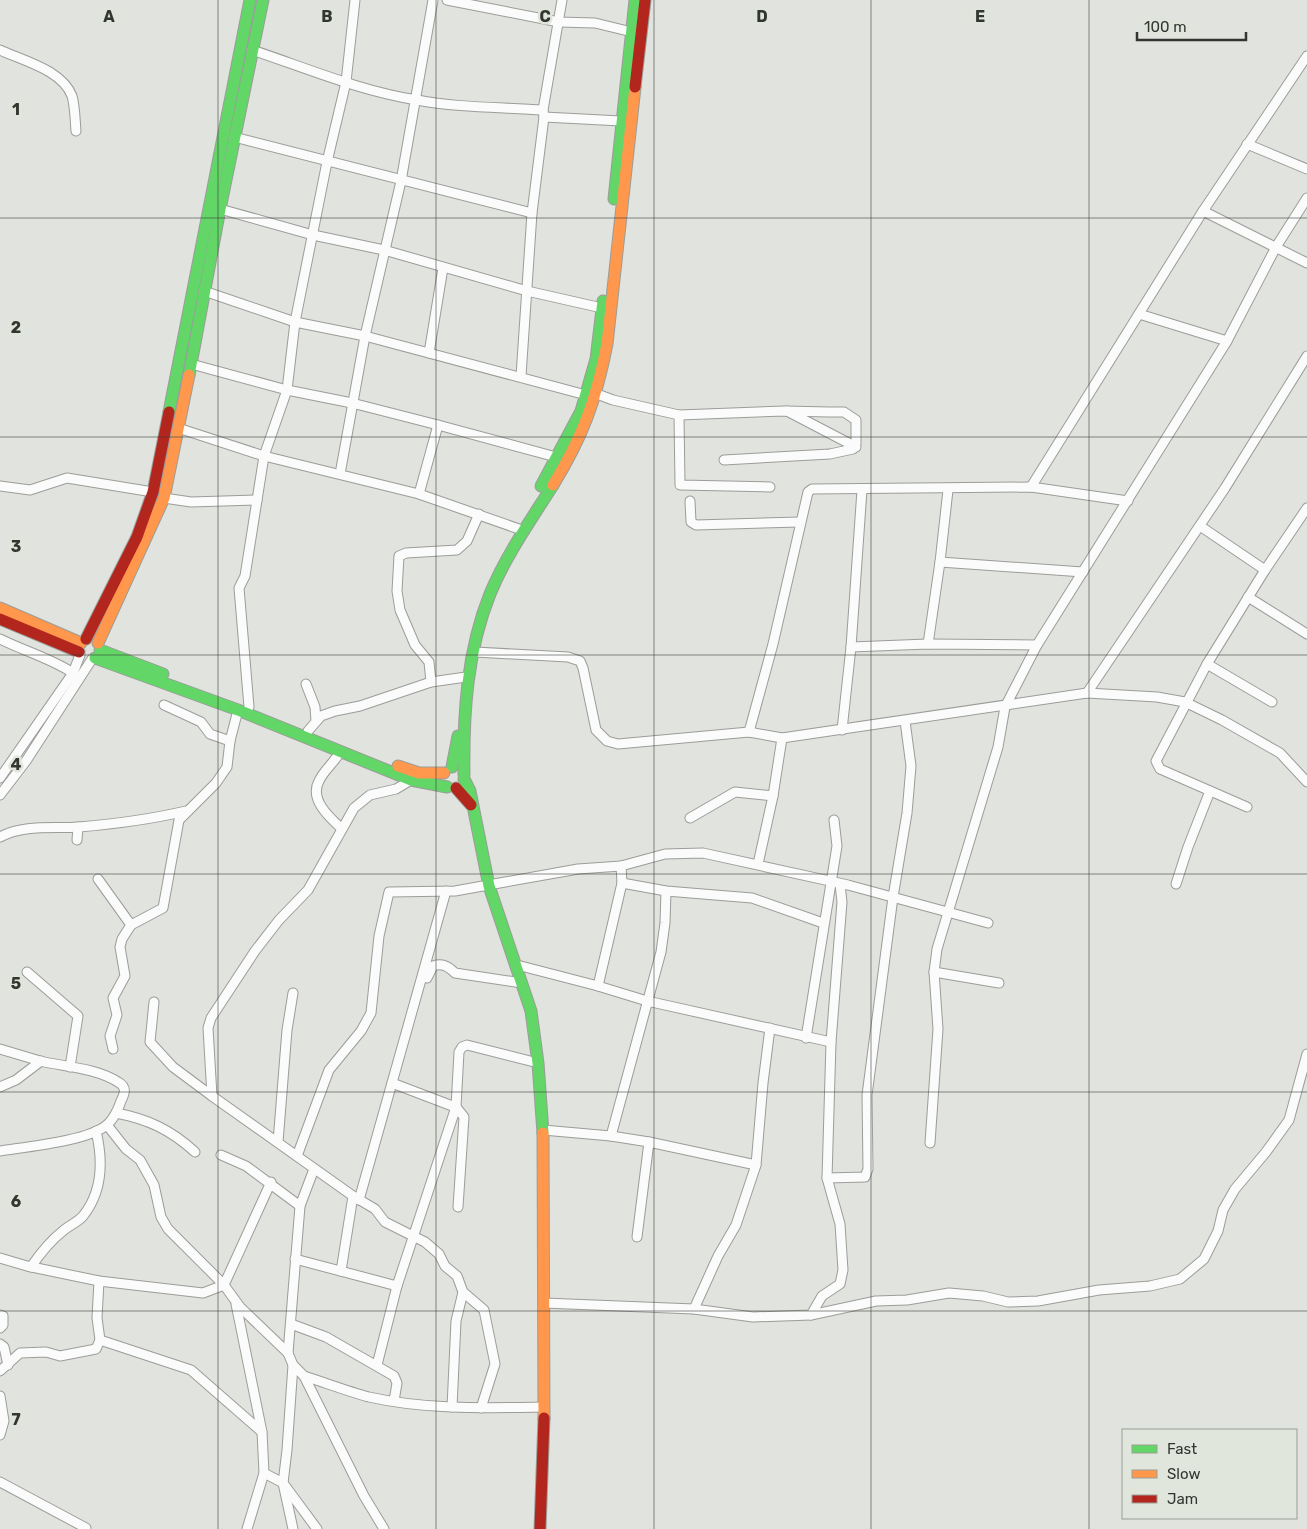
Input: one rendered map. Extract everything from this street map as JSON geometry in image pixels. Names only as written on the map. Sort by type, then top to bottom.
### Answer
[{"type":"main road","points":[[81,647],[137,537],[153,492],[250,0]]},
{"type":"main road","points":[[0,608],[81,647],[86,659],[96,653],[164,498],[174,456],[234,137],[263,0]]},
{"type":"main road","points":[[540,1529],[544,1407],[544,1303],[543,1130],[538,1063],[531,1011],[489,886],[471,805],[470,791],[458,782],[443,779],[448,770],[460,724],[470,648],[482,603],[495,569],[519,529],[592,394],[635,0]]},
{"type":"main road","points":[[458,782],[475,652],[484,611],[499,573],[574,447],[607,344],[645,0]]},
{"type":"main road","points":[[0,619],[81,647]]},
{"type":"main road","points":[[81,647],[93,639],[96,653]]},
{"type":"main road","points":[[96,653],[410,770],[431,774],[459,769],[458,782]]},
{"type":"main road","points":[[244,709],[340,752],[411,780],[437,786],[458,782]]},
{"type":"street","points":[[113,1049],[110,1036],[116,1015],[113,998],[125,976],[120,947],[122,939],[131,925],[163,908],[179,820],[216,783],[227,767],[230,741],[244,709],[238,588],[245,576],[264,456],[287,390],[295,322],[327,162],[346,82],[355,0]]},
{"type":"street","points":[[340,474],[365,336],[401,181],[433,0]]},
{"type":"street","points":[[446,0],[559,22],[595,23],[632,32]]},
{"type":"street","points":[[521,376],[532,213],[543,114],[562,0]]},
{"type":"street","points":[[0,50],[51,73],[66,85],[72,98],[76,131]]},
{"type":"street","points":[[252,50],[346,82],[415,100],[458,106],[621,121]]},
{"type":"street","points":[[1031,487],[1203,211],[1307,56]]},
{"type":"street","points":[[234,137],[532,213]]},
{"type":"street","points":[[1247,144],[1307,169]]},
{"type":"street","points":[[930,1143],[938,1029],[934,972],[937,949],[998,747],[1005,707],[1037,645],[1228,341],[1276,247],[1307,198]]},
{"type":"street","points":[[220,209],[313,235],[384,250],[527,291],[602,308]]},
{"type":"street","points":[[1203,211],[1307,263]]},
{"type":"street","points":[[429,353],[443,268]]},
{"type":"street","points":[[204,291],[295,322],[365,336],[613,400],[679,415],[785,410],[844,412],[853,416],[856,420],[856,447]]},
{"type":"street","points":[[1138,314],[1228,341]]},
{"type":"street","points":[[1087,693],[1200,526],[1307,356]]},
{"type":"street","points":[[191,364],[287,390],[352,403],[438,425],[556,458]]},
{"type":"street","points":[[785,410],[856,447]]},
{"type":"street","points":[[679,415],[679,485],[770,487]]},
{"type":"street","points":[[419,494],[438,425]]},
{"type":"street","points":[[178,428],[264,456],[419,494],[519,529]]},
{"type":"street","points":[[724,460],[830,454],[853,450],[856,447]]},
{"type":"street","points":[[0,486],[30,490],[67,478],[153,492]]},
{"type":"street","points":[[749,732],[773,644],[800,522],[808,492],[812,489],[948,490],[1031,487],[1128,501]]},
{"type":"street","points":[[842,730],[851,647],[862,490]]},
{"type":"street","points":[[928,644],[948,490]]},
{"type":"street","points":[[164,498],[191,502],[257,500]]},
{"type":"street","points":[[690,501],[691,522],[696,525],[800,522]]},
{"type":"street","points":[[1246,807],[1157,766],[1156,760],[1171,735],[1185,702],[1207,664],[1265,570],[1303,523],[1307,508]]},
{"type":"street","points":[[431,682],[429,662],[415,645],[400,610],[397,591],[398,556],[406,552],[457,550],[467,541],[479,514]]},
{"type":"street","points":[[1200,526],[1265,570]]},
{"type":"street","points":[[940,562],[1083,572]]},
{"type":"street","points":[[1248,597],[1307,634]]},
{"type":"street","points":[[0,639],[28,652],[43,656],[73,672]]},
{"type":"street","points":[[851,647],[928,644],[1037,645]]},
{"type":"street","points":[[0,778],[73,672],[81,647]]},
{"type":"street","points":[[475,652],[568,657],[580,661],[596,730],[600,737],[614,744],[749,732],[782,738],[1005,707],[1087,693],[1156,697],[1185,702],[1222,720],[1280,753],[1307,782]]},
{"type":"street","points":[[0,795],[26,760],[96,653]]},
{"type":"street","points":[[1207,664],[1272,702]]},
{"type":"street","points":[[308,731],[316,721],[335,711],[360,706],[431,682],[466,677]]},
{"type":"street","points":[[306,684],[315,708],[316,721]]},
{"type":"street","points":[[164,705],[201,722],[210,734],[230,741]]},
{"type":"street","points":[[828,1178],[865,1177],[867,1172],[867,1095],[893,897],[907,813],[911,766],[905,721]]},
{"type":"street","points":[[758,864],[773,796],[782,738]]},
{"type":"street","points":[[340,752],[334,764],[318,782],[316,791],[326,815],[341,828]]},
{"type":"street","points":[[212,1096],[208,1023],[255,951],[279,920],[308,890],[320,872],[341,828],[354,808],[370,795],[396,789],[411,780]]},
{"type":"street","points":[[1176,884],[1188,846],[1210,791]]},
{"type":"street","points":[[690,818],[735,792],[773,796]]},
{"type":"street","points":[[0,837],[20,830],[45,827],[78,827],[186,811]]},
{"type":"street","points":[[806,1038],[836,846],[834,820]]},
{"type":"street","points":[[78,827],[78,840]]},
{"type":"street","points":[[297,1156],[329,1070],[361,1031],[371,1013],[379,936],[388,892],[446,891],[489,886],[578,869],[621,866],[665,854],[703,853],[830,881],[988,924]]},
{"type":"street","points":[[598,986],[622,883],[621,866]]},
{"type":"street","points":[[98,879],[131,925]]},
{"type":"street","points":[[622,883],[666,891],[752,898],[823,923]]},
{"type":"street","points":[[811,1315],[822,1296],[840,1284],[843,1270],[840,1224],[828,1178],[831,1042],[842,902],[840,884]]},
{"type":"street","points":[[341,1271],[356,1198],[418,996],[446,891]]},
{"type":"street","points":[[611,1136],[661,952],[665,923],[666,891]]},
{"type":"street","points":[[418,996],[433,966],[439,964],[450,967],[455,973],[522,983]]},
{"type":"street","points":[[517,965],[647,1001],[770,1028],[806,1038],[831,1042]]},
{"type":"street","points":[[27,972],[78,1016],[70,1066]]},
{"type":"street","points":[[934,972],[999,983]]},
{"type":"street","points":[[278,1142],[293,992]]},
{"type":"street","points":[[154,1002],[150,1042],[173,1067],[314,1169],[375,1209],[385,1222],[425,1242],[438,1254],[445,1266],[457,1276],[463,1292],[484,1310],[495,1364],[481,1408]]},
{"type":"street","points":[[694,1309],[718,1256],[736,1225],[756,1165],[770,1028]]},
{"type":"street","points":[[377,1365],[397,1286],[455,1107],[459,1052],[462,1047],[467,1045],[538,1063]]},
{"type":"street","points":[[0,1049],[41,1061],[104,1075],[124,1087],[125,1092],[116,1113],[107,1125],[96,1131],[58,1142],[0,1151]]},
{"type":"street","points":[[544,1303],[694,1309],[754,1318],[811,1315],[876,1301],[906,1300],[949,1293],[983,1296],[1008,1302],[1038,1301],[1099,1290],[1150,1286],[1180,1279],[1204,1259],[1218,1231],[1223,1210],[1235,1189],[1266,1152],[1289,1120],[1307,1054]]},
{"type":"street","points":[[0,1087],[16,1080],[41,1061]]},
{"type":"street","points":[[392,1083],[455,1107],[464,1117],[458,1207]]},
{"type":"street","points":[[116,1113],[141,1117],[154,1123],[183,1141],[195,1152]]},
{"type":"street","points":[[107,1125],[126,1149],[140,1160],[154,1185],[161,1217],[168,1229],[288,1353],[293,1365],[304,1376],[364,1496],[384,1529]]},
{"type":"street","points":[[543,1130],[611,1136],[649,1142],[756,1165]]},
{"type":"street","points":[[31,1267],[44,1247],[82,1217],[92,1202],[100,1177],[102,1156],[96,1131]]},
{"type":"street","points":[[637,1237],[649,1142]]},
{"type":"street","points":[[221,1155],[246,1166],[300,1206]]},
{"type":"street","points":[[288,1353],[300,1206],[314,1169]]},
{"type":"street","points":[[0,1258],[31,1267],[99,1281],[203,1293],[224,1285],[270,1182]]},
{"type":"street","points":[[295,1260],[397,1286]]},
{"type":"street","points":[[0,1371],[20,1353],[46,1352],[60,1356],[96,1349],[100,1340],[97,1318],[99,1281]]},
{"type":"street","points":[[452,1407],[456,1320],[463,1292]]},
{"type":"street","points":[[235,1300],[262,1432],[264,1472],[247,1529]]},
{"type":"street","points":[[0,1316],[3,1316],[3,1325],[0,1328]]},
{"type":"street","points":[[291,1324],[326,1337],[377,1365],[396,1379],[394,1401]]},
{"type":"street","points":[[100,1340],[191,1370],[262,1432]]},
{"type":"street","points":[[0,1344],[4,1346],[8,1365]]},
{"type":"street","points":[[293,1365],[288,1450],[283,1483],[293,1529]]},
{"type":"street","points":[[304,1376],[348,1391],[394,1401],[452,1407],[544,1407]]},
{"type":"street","points":[[0,1396],[4,1421],[0,1434]]},
{"type":"street","points":[[264,1472],[283,1483],[317,1529]]},
{"type":"street","points":[[0,1482],[86,1528]]},
{"type":"traffic: fast","points":[[169,412],[250,0]]},
{"type":"traffic: fast","points":[[189,375],[220,209],[263,0]]},
{"type":"traffic: fast","points":[[614,199],[635,0]]},
{"type":"traffic: fast","points":[[541,486],[581,411],[596,359],[603,301]]},
{"type":"traffic: fast","points":[[464,775],[464,729],[468,683],[471,660],[482,616],[504,565],[553,485]]},
{"type":"traffic: fast","points":[[100,650],[163,674]]},
{"type":"traffic: fast","points":[[95,658],[238,710],[411,780],[447,787]]},
{"type":"traffic: fast","points":[[452,767],[458,736]]},
{"type":"traffic: fast","points":[[464,779],[470,791],[489,886],[531,1011],[538,1063],[543,1133]]},
{"type":"traffic: slow","points":[[553,485],[573,450],[587,417],[598,383],[607,344],[635,87]]},
{"type":"traffic: slow","points":[[98,643],[164,498],[189,375]]},
{"type":"traffic: slow","points":[[0,608],[81,643]]},
{"type":"traffic: slow","points":[[398,766],[419,773],[444,773]]},
{"type":"traffic: slow","points":[[543,1133],[544,1418]]},
{"type":"traffic: jam","points":[[635,87],[645,0]]},
{"type":"traffic: jam","points":[[86,639],[137,537],[153,492],[169,412]]},
{"type":"traffic: jam","points":[[0,619],[79,652]]},
{"type":"traffic: jam","points":[[456,788],[471,805]]},
{"type":"traffic: jam","points":[[540,1529],[544,1418]]}]
